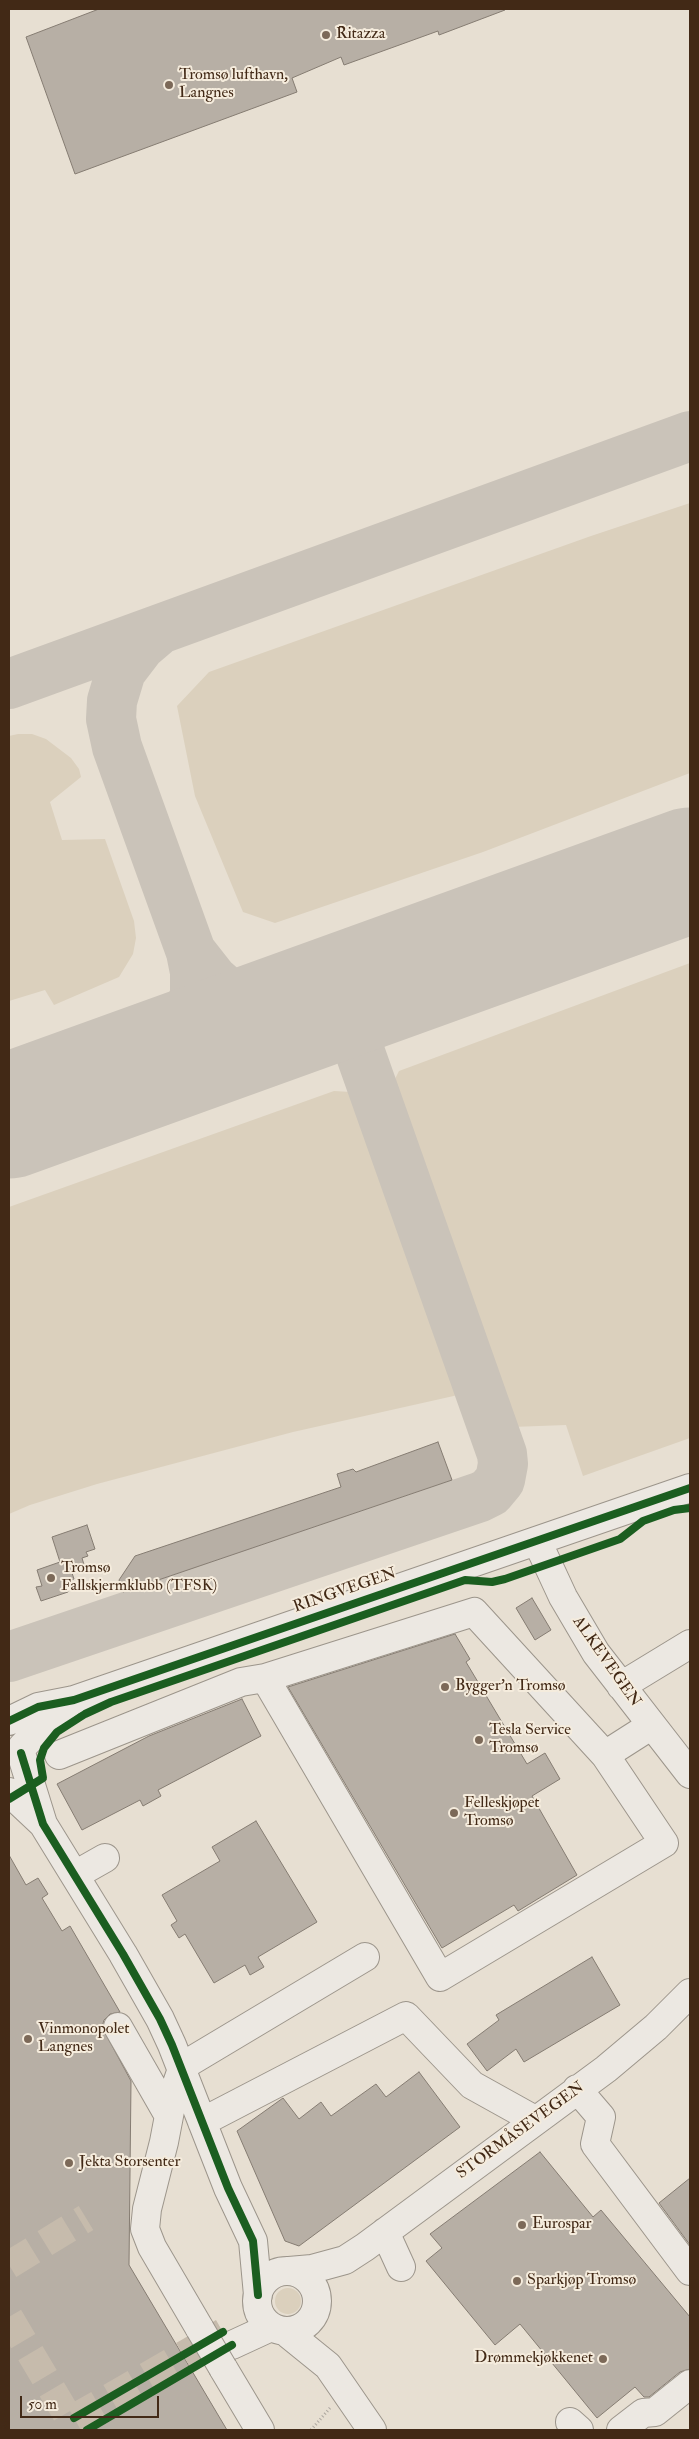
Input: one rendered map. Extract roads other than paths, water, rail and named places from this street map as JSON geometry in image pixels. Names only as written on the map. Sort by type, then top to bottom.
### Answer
[{"type":"street","name":"RINGVEGEN","points":[[9,1721],[38,1707],[74,1700],[690,1488]]},
{"type":"street","name":"ALKEVEGEN","points":[[537,1541],[579,1626],[621,1686],[690,1774]]},
{"type":"street","points":[[60,1755],[241,1682],[264,1678],[474,1612],[605,1755],[664,1843],[440,1977],[264,1678]]},
{"type":"street","points":[[621,1686],[690,1644]]},
{"type":"street","name":"RINGVEGEN","points":[[15,1749],[74,1700]]},
{"type":"street","points":[[605,1755],[652,1725]]},
{"type":"street","points":[[15,1749],[43,1824],[160,2019],[182,2068],[228,2188],[254,2241],[268,2315]]},
{"type":"street","points":[[9,1792],[43,1824]]},
{"type":"street","points":[[74,1875],[106,1858]]},
{"type":"street","points":[[260,2430],[220,2344],[152,2247],[145,2229],[147,2209],[173,2095],[182,2068],[365,1957]]},
{"type":"street","name":"STORMÅSEVEGEN","points":[[345,2260],[631,2049],[690,1993]]},
{"type":"street","points":[[202,2122],[406,2016],[472,2086],[535,2120]]},
{"type":"street","points":[[118,2027],[169,2116]]},
{"type":"street","points":[[577,2089],[601,2116],[595,2144],[690,2271]]},
{"type":"street","points":[[385,2232],[402,2267]]},
{"type":"street","points":[[254,2241],[262,2245],[289,2271],[304,2276],[316,2290],[316,2309],[328,2366]]},
{"type":"street","points":[[268,2315],[296,2330],[305,2326],[345,2260]]},
{"type":"street","points":[[345,2260],[312,2269],[289,2271],[270,2276],[262,2284],[268,2315],[328,2366],[372,2430]]},
{"type":"street","points":[[220,2344],[268,2315]]},
{"type":"street","points":[[621,2430],[643,2413],[655,2412],[690,2384]]},
{"type":"tunnel","points":[[9,2265],[86,2218]]},
{"type":"tunnel","points":[[9,2317],[70,2420]]},
{"type":"tunnel","points":[[74,2418],[223,2332]]},
{"type":"place","name":"Ritazza","points":[[326,35]]},
{"type":"place","name":"Tromsø lufthavn, Langnes","points":[[169,85]]},
{"type":"place","name":"Tromsø Fallskjermklubb (TFSK)","points":[[51,1578]]},
{"type":"place","name":"Bygger'n Tromsø","points":[[445,1687]]},
{"type":"place","name":"Tesla Service Tromsø","points":[[479,1740]]},
{"type":"place","name":"Felleskjøpet Tromsø","points":[[454,1813]]},
{"type":"place","name":"Vinmonopolet Langnes","points":[[28,2039]]},
{"type":"place","name":"Jekta Storsenter","points":[[69,2163]]},
{"type":"place","name":"Eurospar","points":[[522,2225]]},
{"type":"place","name":"Sparkjøp Tromsø","points":[[517,2281]]},
{"type":"place","name":"Drømmekjøkkenet","points":[[603,2359]]}]
